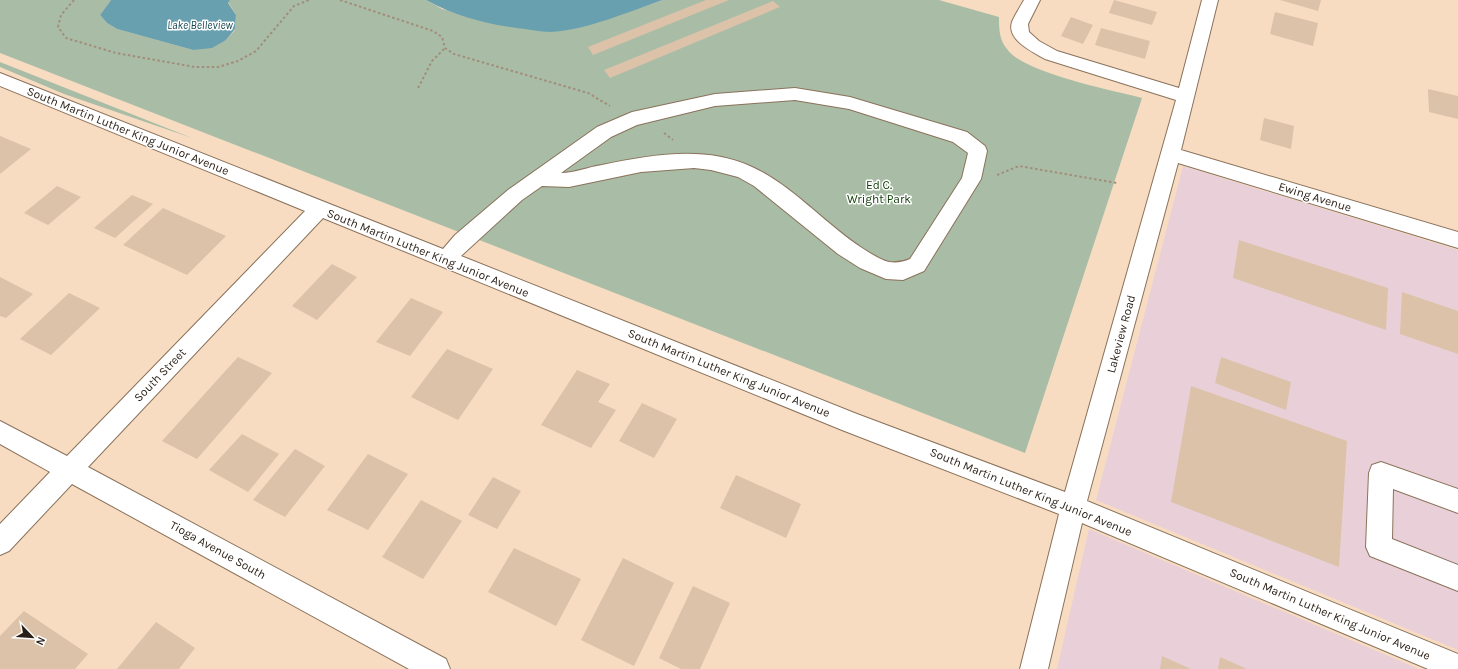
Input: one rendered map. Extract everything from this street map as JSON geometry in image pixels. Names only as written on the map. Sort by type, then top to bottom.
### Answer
[{"type":"street","points":[[1032,0],[1020,24],[1021,34],[1033,45],[1051,55],[1185,96]]},
{"type":"street","name":"Lakeview Road","points":[[1034,669],[1073,507],[1171,154],[1210,0]]},
{"type":"street","name":"South Martin Luther King Junior Avenue","points":[[0,79],[319,209],[843,419],[1073,507],[1458,668]]},
{"type":"street","points":[[446,259],[462,241],[515,195],[539,178],[604,132],[632,118],[715,100],[796,94],[850,102],[960,137],[978,151],[971,179],[917,265],[902,272],[880,268],[855,255],[782,197],[745,172],[720,165],[700,162],[662,161],[564,180],[539,178]]},
{"type":"street","name":"Ewing Avenue","points":[[1171,154],[1458,240]]},
{"type":"street","name":"South Street","points":[[0,542],[319,209]]},
{"type":"street","name":"Tioga Avenue South","points":[[0,432],[436,669]]},
{"type":"street","points":[[1458,501],[1381,474],[1379,547],[1458,578]]},
{"type":"path","points":[[74,0],[61,15],[58,27],[66,38],[116,53],[195,67],[218,67],[244,58],[256,51],[294,6],[309,0]]},
{"type":"path","points":[[418,88],[432,61],[445,48]]},
{"type":"shaded area","points":[[1183,166],[1458,250],[1458,650],[1096,500]]},
{"type":"shaded area","points":[[1089,529],[1419,669],[1057,669]]},
{"type":"green space","name":"Ed C. Wright Park","points":[[0,0],[111,0],[100,15],[107,23],[117,29],[193,50],[226,40],[235,30],[236,15],[228,2],[230,0],[426,0],[442,9],[551,32],[595,23],[663,0],[939,0],[999,17],[1002,42],[1016,58],[1031,66],[1069,80],[1142,98],[1025,453],[0,53]]},
{"type":"green space","points":[[0,62],[192,138],[64,94],[0,67]]},
{"type":"water","name":"Lake Belleview","points":[[111,0],[230,0],[228,3],[236,15],[235,29],[226,40],[212,48],[193,50],[117,29],[107,23],[100,15]]},
{"type":"water","points":[[426,0],[663,0],[594,24],[552,32],[486,23],[461,16]]},
{"type":"building","points":[[706,0],[729,0],[593,55],[588,47]]},
{"type":"building","points":[[1114,0],[1157,12],[1152,25],[1109,13]]},
{"type":"building","points":[[1280,0],[1321,0],[1318,11]]},
{"type":"building","points":[[773,1],[780,7],[610,78],[604,70]]},
{"type":"building","points":[[1275,12],[1318,23],[1313,46],[1270,34]]},
{"type":"building","points":[[1071,17],[1093,25],[1083,44],[1061,36]]},
{"type":"building","points":[[1101,28],[1150,41],[1145,59],[1095,45]]},
{"type":"building","points":[[1428,89],[1458,96],[1458,119],[1429,112]]},
{"type":"building","points":[[1264,118],[1294,126],[1291,149],[1260,140]]},
{"type":"building","points":[[0,136],[31,149],[0,174]]},
{"type":"building","points":[[57,186],[81,197],[48,225],[24,213]]},
{"type":"building","points":[[132,195],[153,204],[115,238],[94,228]]},
{"type":"building","points":[[163,208],[226,236],[187,275],[123,245]]},
{"type":"building","points":[[1239,240],[1388,288],[1386,330],[1233,278]]},
{"type":"building","points":[[332,264],[357,277],[317,320],[292,306]]},
{"type":"building","points":[[0,277],[33,294],[6,318],[0,316]]},
{"type":"building","points":[[1402,292],[1458,311],[1458,354],[1400,334]]},
{"type":"building","points":[[69,293],[100,308],[51,355],[20,339]]},
{"type":"building","points":[[411,298],[443,312],[410,356],[376,342]]},
{"type":"building","points":[[447,349],[493,369],[458,420],[411,397]]},
{"type":"building","points":[[238,357],[272,373],[197,459],[162,441]]},
{"type":"building","points":[[1221,357],[1291,382],[1286,410],[1215,383]]},
{"type":"building","points":[[577,370],[610,384],[598,402],[616,410],[591,448],[541,425]]},
{"type":"building","points":[[1191,386],[1347,441],[1339,567],[1171,502]]},
{"type":"building","points":[[642,403],[677,419],[654,458],[619,441]]},
{"type":"building","points":[[242,434],[279,454],[248,492],[209,470]]},
{"type":"building","points":[[295,449],[325,466],[285,517],[253,500]]},
{"type":"building","points":[[368,454],[408,474],[368,530],[327,510]]},
{"type":"building","points":[[736,475],[801,504],[786,538],[720,508]]},
{"type":"building","points":[[493,477],[521,491],[497,529],[468,515]]},
{"type":"building","points":[[421,500],[462,521],[423,579],[382,557]]},
{"type":"building","points":[[514,548],[581,579],[556,626],[488,592]]},
{"type":"building","points":[[623,558],[674,583],[634,666],[581,640]]},
{"type":"building","points":[[693,586],[730,603],[700,669],[681,669],[659,658]]},
{"type":"building","points":[[24,611],[88,654],[75,669],[0,669],[0,636]]},
{"type":"building","points":[[156,622],[195,648],[179,669],[117,669]]},
{"type":"building","points":[[1162,656],[1191,669],[1160,669]]},
{"type":"building","points":[[1220,657],[1247,669],[1218,669]]}]
